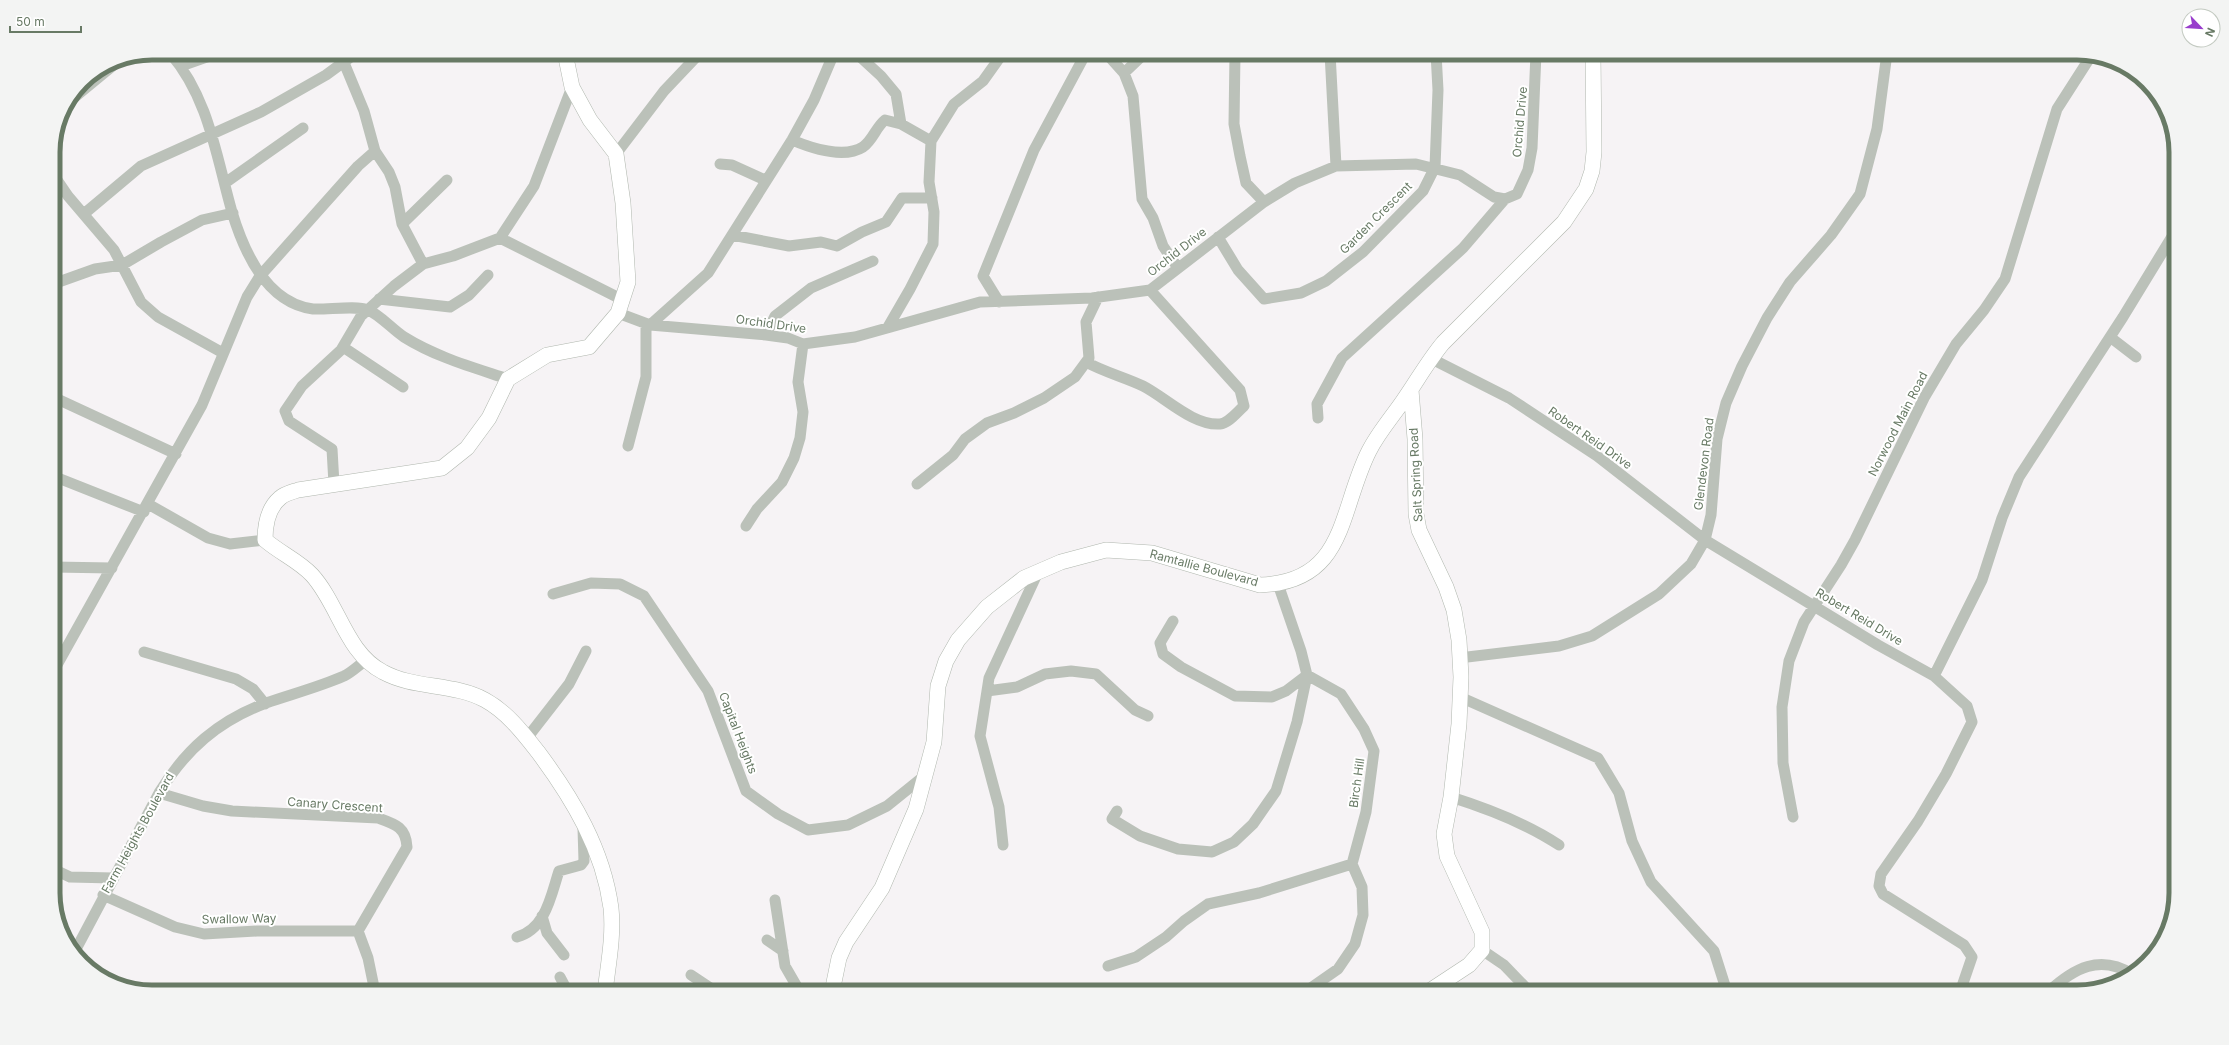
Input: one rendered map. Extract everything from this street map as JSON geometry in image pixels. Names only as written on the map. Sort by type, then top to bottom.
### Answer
[{"type":"street","points":[[176,60],[200,98],[212,135],[233,213],[248,257],[260,276],[288,301],[312,308],[368,309],[403,337],[430,351],[508,379]]},
{"type":"street","points":[[181,66],[198,60]]},
{"type":"street","points":[[85,213],[141,166],[262,112],[339,60]]},
{"type":"street","points":[[343,60],[364,111],[375,151],[389,172],[395,187],[402,224],[423,264]]},
{"type":"street","points":[[265,540],[265,526],[280,498],[298,490],[411,474],[442,468],[467,448],[489,418],[508,379],[547,355],[588,347],[621,306],[628,282],[623,203],[616,154],[590,120],[572,87],[566,60]]},
{"type":"street","points":[[616,154],[664,91],[693,60]]},
{"type":"street","points":[[628,446],[646,377],[648,324],[708,273],[765,180],[792,140],[814,100],[831,60]]},
{"type":"street","points":[[864,60],[881,76],[896,94],[901,124]]},
{"type":"street","points":[[888,327],[910,289],[933,244],[934,212],[929,182],[931,141],[954,104],[983,81],[998,60]]},
{"type":"street","points":[[999,302],[983,276],[1034,150],[1082,60]]},
{"type":"street","points":[[1112,60],[1124,73],[1133,96],[1142,199],[1153,218],[1163,246],[1178,268]]},
{"type":"street","points":[[1124,73],[1138,60]]},
{"type":"street","points":[[1235,60],[1234,124],[1240,156],[1246,183],[1264,202]]},
{"type":"street","points":[[1330,60],[1336,166]]},
{"type":"street","points":[[1436,60],[1438,90],[1436,168]]},
{"type":"street","name":"Orchid Drive","points":[[500,238],[621,306],[648,324],[766,335],[788,338],[804,344],[855,337],[980,302],[1098,297],[1150,290],[1264,202],[1296,183],[1336,166],[1416,164],[1460,175],[1494,197],[1505,199],[1517,194],[1528,170],[1532,148],[1536,60]]},
{"type":"street","points":[[1411,390],[1430,358],[1443,343],[1564,222],[1586,189],[1592,171],[1594,152],[1593,60]]},
{"type":"street","name":"Glendevon Road","points":[[1458,658],[1559,646],[1592,636],[1659,594],[1691,564],[1705,540],[1711,515],[1718,439],[1726,403],[1753,345],[1790,282],[1831,235],[1860,194],[1877,129],[1886,60]]},
{"type":"street","name":"Norwood Main Road","points":[[1793,817],[1783,763],[1782,707],[1788,661],[1804,622],[1816,607],[1855,540],[1924,398],[1956,344],[1984,310],[2005,279],[2057,109],[2088,61]]},
{"type":"street","points":[[93,82],[101,76]]},
{"type":"street","points":[[334,484],[332,449],[289,421],[285,411],[302,386],[342,347],[352,329],[368,309],[379,299],[423,264],[453,256],[500,238],[534,186],[572,87]]},
{"type":"street","points":[[792,140],[816,149],[848,152],[864,146],[885,120],[901,124],[931,141]]},
{"type":"street","points":[[225,183],[303,128]]},
{"type":"street","points":[[60,660],[146,508],[202,405],[247,297],[260,276],[358,166],[375,151]]},
{"type":"street","points":[[720,164],[732,165],[765,180]]},
{"type":"street","name":"Garden Crescent","points":[[1218,237],[1238,270],[1264,299],[1301,293],[1326,281],[1363,252],[1422,191],[1436,168]]},
{"type":"street","points":[[402,224],[447,180]]},
{"type":"street","points":[[60,184],[68,196],[85,213],[114,250],[141,302],[158,317],[223,353]]},
{"type":"street","points":[[732,235],[789,246],[821,242],[837,246],[862,232],[886,222],[902,198],[932,198]]},
{"type":"street","points":[[1318,418],[1317,404],[1342,358],[1463,248],[1505,199]]},
{"type":"street","points":[[60,282],[95,269],[122,265],[202,220],[233,213]]},
{"type":"street","points":[[1934,676],[1982,580],[2002,518],[2019,477],[2110,337],[2169,241]]},
{"type":"street","points":[[766,335],[775,316],[811,288],[873,261]]},
{"type":"street","points":[[379,299],[450,307],[469,295],[488,275]]},
{"type":"street","points":[[1086,362],[1104,372],[1144,387],[1169,405],[1208,423],[1221,424],[1244,406],[1240,390],[1150,290]]},
{"type":"street","points":[[917,484],[953,455],[965,440],[987,423],[1014,413],[1044,398],[1075,377],[1088,358],[1086,322],[1098,297]]},
{"type":"street","points":[[2110,337],[2136,357]]},
{"type":"street","points":[[746,526],[757,509],[782,482],[794,458],[800,438],[803,412],[798,382],[804,344]]},
{"type":"street","points":[[342,347],[403,387]]},
{"type":"street","name":"Robert Reid Drive","points":[[1430,358],[1515,402],[1597,456],[1705,540],[1934,676],[1967,706],[1972,722],[1946,774],[1918,821],[1881,874],[1879,886],[1883,894],[1964,945],[1972,957],[1962,985]]},
{"type":"street","name":"Ramtallie Boulevard","points":[[833,985],[839,958],[846,942],[871,907],[894,863],[916,809],[923,778],[934,742],[938,686],[946,661],[955,645],[972,622],[1000,596],[1024,578],[1061,562],[1106,550],[1152,553],[1260,585],[1278,584],[1297,579],[1313,568],[1326,556],[1342,527],[1355,484],[1370,449],[1411,390]]},
{"type":"street","name":"Salt Spring Road","points":[[1411,390],[1415,439],[1416,514],[1419,530],[1446,587],[1454,610],[1459,640],[1458,658],[1461,677],[1460,697],[1452,797],[1444,834],[1447,856],[1482,932],[1482,950]]},
{"type":"street","points":[[60,400],[176,454]]},
{"type":"street","points":[[60,478],[146,508],[208,538],[230,544],[265,540],[312,575],[330,600],[355,646],[366,660],[383,673],[415,683],[453,689],[485,700],[516,724],[556,776],[582,820],[598,854],[607,885],[611,910],[611,932],[606,985]]},
{"type":"street","points":[[60,567],[112,568]]},
{"type":"street","points":[[1003,845],[999,807],[980,736],[989,678],[1038,572]]},
{"type":"street","name":"Capital Heights","points":[[553,594],[591,583],[598,583],[620,584],[644,596],[708,691],[746,791],[778,814],[808,830],[848,826],[887,806],[923,778]]},
{"type":"street","points":[[1117,811],[1112,819],[1140,836],[1178,849],[1212,852],[1234,842],[1253,824],[1276,791],[1297,722],[1307,675],[1302,651],[1278,584]]},
{"type":"street","points":[[1173,621],[1160,643],[1163,654],[1181,667],[1235,696],[1272,697],[1286,691],[1307,675]]},
{"type":"street","points":[[527,738],[569,684],[586,651]]},
{"type":"street","points":[[144,652],[236,679],[253,689],[265,704]]},
{"type":"street","name":"Farm Heights Boulevard","points":[[77,946],[103,895],[171,773],[207,735],[234,718],[265,704],[345,675],[366,660]]},
{"type":"street","points":[[987,691],[1016,687],[1045,674],[1071,671],[1096,674],[1135,710],[1148,716]]},
{"type":"street","name":"Birch Hill","points":[[1307,675],[1341,694],[1364,729],[1374,751],[1366,812],[1352,864]]},
{"type":"street","points":[[1460,697],[1598,758],[1619,793],[1632,841],[1651,882],[1714,951],[1725,985]]},
{"type":"street","name":"Canary Crescent","points":[[159,793],[203,806],[232,811],[378,818],[399,827],[406,837],[406,847],[358,931]]},
{"type":"street","points":[[1452,797],[1488,808],[1544,834],[1559,845]]},
{"type":"street","points":[[517,936],[530,932],[542,916],[555,889],[559,871],[581,865],[584,861],[582,820]]},
{"type":"street","points":[[1108,966],[1136,957],[1166,937],[1184,921],[1208,904],[1259,893],[1352,864],[1362,887],[1363,915],[1355,944],[1338,970],[1316,985]]},
{"type":"street","points":[[60,872],[70,877],[113,878]]},
{"type":"street","name":"Swallow Way","points":[[103,895],[175,928],[204,934],[257,931],[358,931]]},
{"type":"street","points":[[775,900],[785,966],[796,985]]},
{"type":"street","points":[[542,916],[547,933],[564,955]]},
{"type":"street","points":[[358,931],[368,958],[374,985]]},
{"type":"street","points":[[767,940],[783,950]]},
{"type":"street","points":[[1439,985],[1469,965],[1482,950],[1504,965],[1523,985]]},
{"type":"street","points":[[2059,985],[2089,965],[2105,963],[2121,967],[2126,970]]},
{"type":"street","points":[[691,975],[706,985]]},
{"type":"street","points":[[560,977],[564,985]]}]
